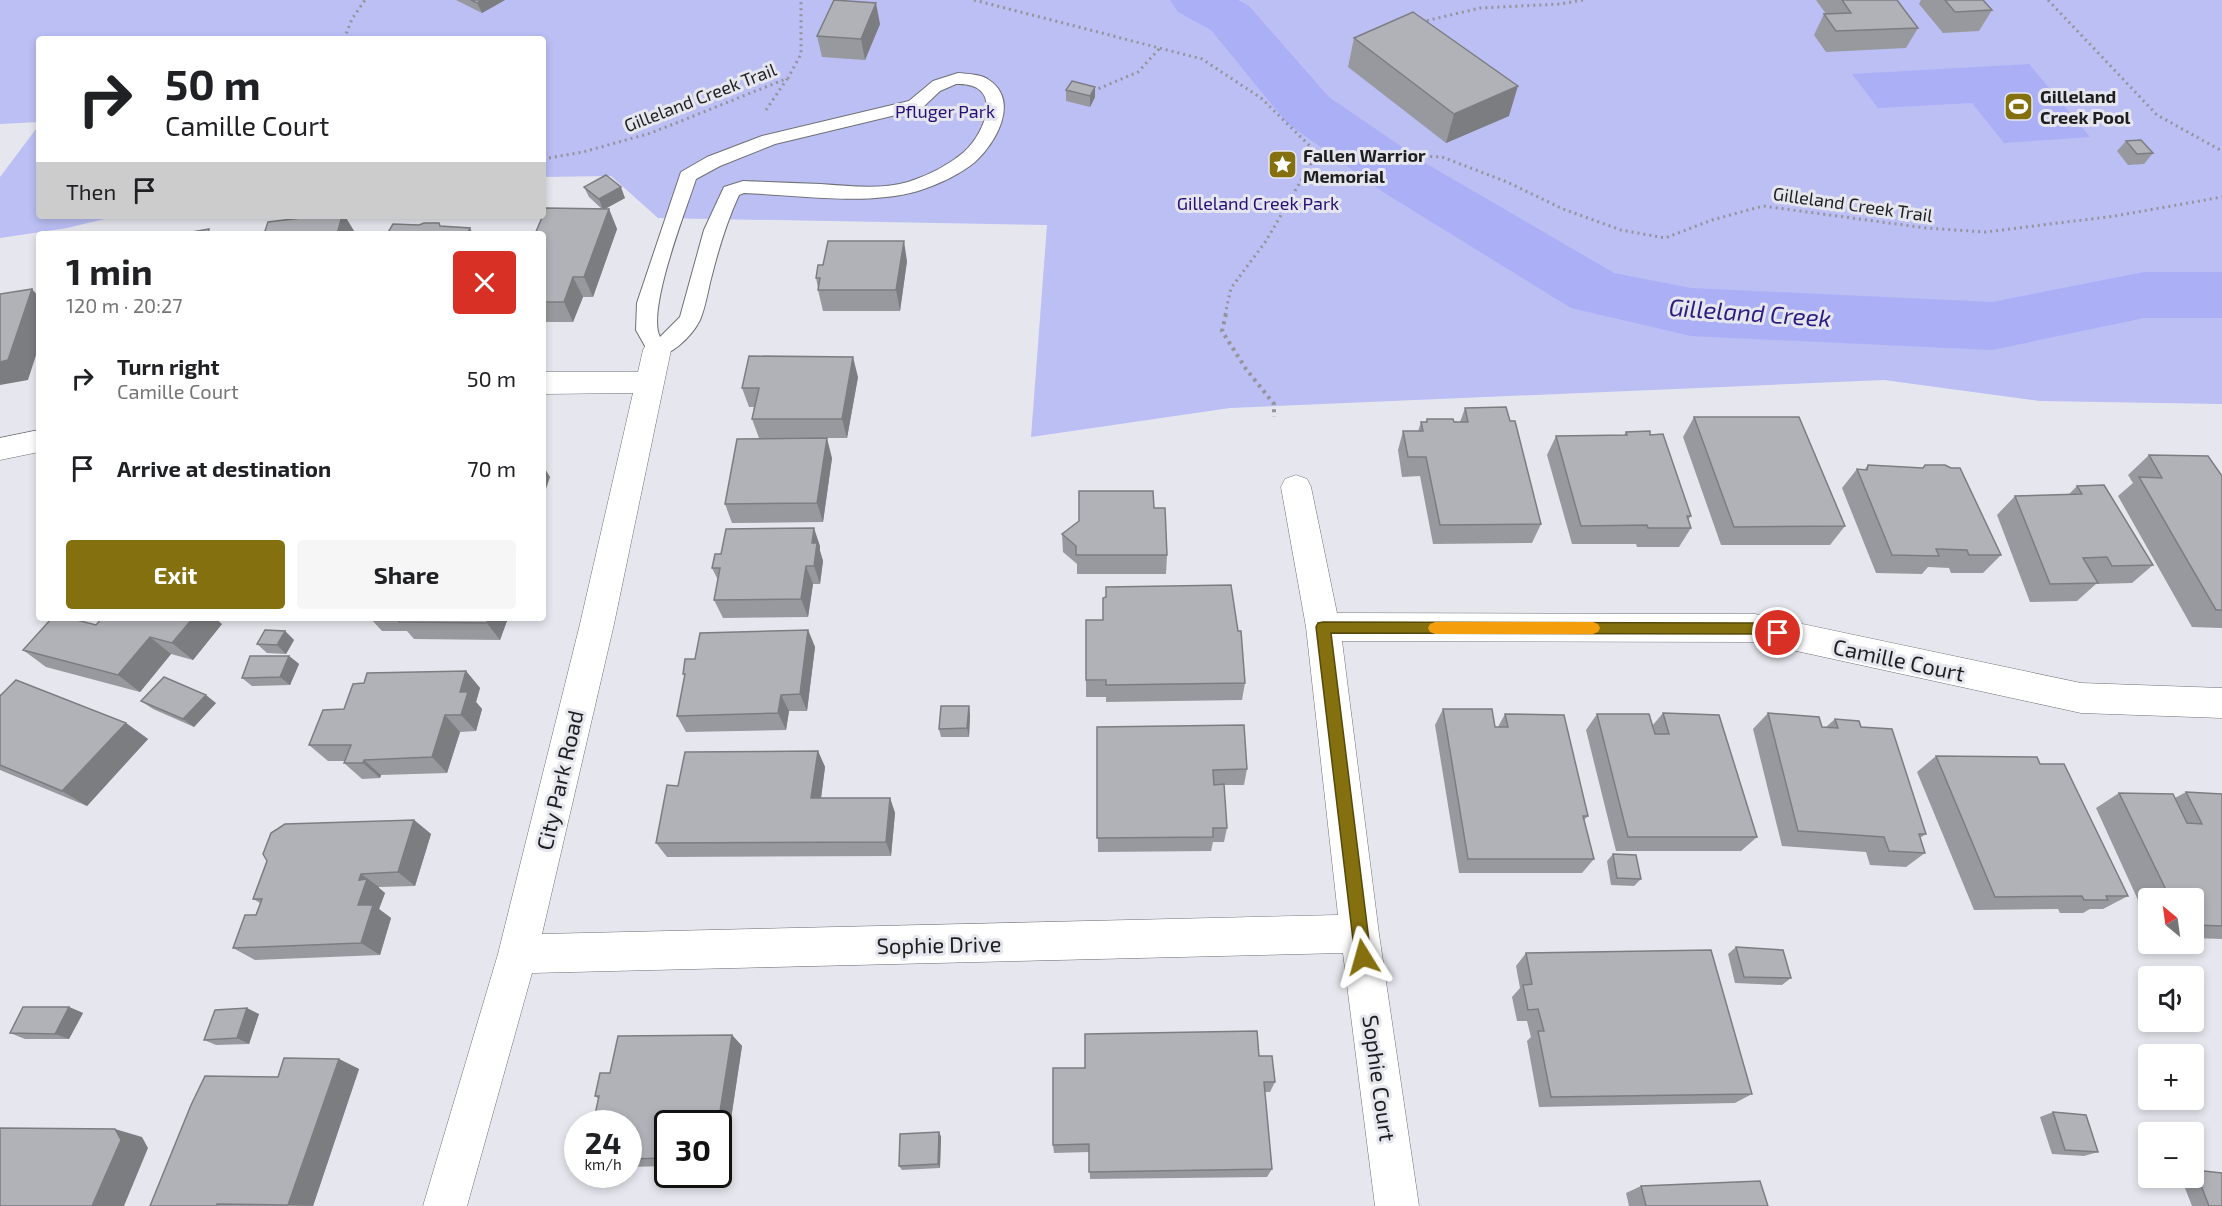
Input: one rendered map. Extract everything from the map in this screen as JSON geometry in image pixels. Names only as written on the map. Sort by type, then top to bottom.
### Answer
[{"type":"street","points":[[546,383],[653,366]]},
{"type":"street","name":"City Park Road","points":[[446,1206],[518,954],[597,624],[653,366]]},
{"type":"street","points":[[0,449],[36,442]]},
{"type":"street","name":"Sophie Court","points":[[1296,487],[1323,627],[1360,934],[1397,1206]]},
{"type":"street","name":"Camille Court","points":[[1323,627],[1755,628],[2081,698],[2222,703]]},
{"type":"street","name":"Sophie Drive","points":[[518,954],[1360,934]]},
{"type":"lane","points":[[958,78],[985,84],[993,95],[996,108],[987,137],[966,159],[925,182],[906,189],[876,193],[743,186],[730,191],[721,208],[690,319],[653,366],[646,330],[647,303],[688,176],[706,164],[750,147],[915,105],[922,96],[944,81],[958,78]]},
{"type":"lane","points":[[743,186],[750,147]]},
{"type":"path","points":[[345,36],[352,19],[365,0]]},
{"type":"path","name":"Gilleland Creek Trail","points":[[546,158],[583,152],[651,133],[788,78],[801,54],[802,0]]},
{"type":"path","points":[[974,0],[1202,59],[1261,98],[1317,153],[1266,241],[1231,288],[1222,331],[1246,369],[1274,404],[1274,417]]},
{"type":"path","points":[[1413,25],[1456,12],[1489,7],[1566,4],[1583,0]]},
{"type":"path","points":[[2048,0],[2157,115],[2222,151]]},
{"type":"path","points":[[1090,92],[1146,69],[1160,48]]},
{"type":"path","name":"Gilleland Creek Trail","points":[[1317,153],[1442,157],[1507,182],[1563,209],[1621,230],[1665,238],[1712,220],[1762,206],[1926,228],[1985,232],[2115,216],[2222,197]]},
{"type":"green space","name":"Gilleland Creek Park","points":[[0,0],[2222,0],[2222,404],[2040,401],[1884,380],[1230,408],[1031,437],[1047,225],[658,218],[611,176],[546,177],[546,36],[36,36],[36,122],[0,124]]},
{"type":"green space","points":[[36,129],[36,219],[104,219],[67,228],[0,238],[0,177]]},
{"type":"shaded area","name":"Gilleland Creek Pool","points":[[2029,64],[2090,137],[2004,143],[1972,103],[1878,108],[1852,74]]},
{"type":"building","points":[[834,0],[876,3],[861,39],[817,36]]},
{"type":"building","points":[[1842,0],[1897,0],[1918,28],[1836,31],[1824,14],[1851,13]]},
{"type":"building","points":[[1945,0],[1983,0],[1992,10],[1955,12]]},
{"type":"building","points":[[1413,12],[1518,86],[1454,114],[1354,38]]},
{"type":"building","points":[[1072,81],[1095,87],[1090,96],[1066,90]]},
{"type":"building","points":[[2141,140],[2153,153],[2137,154],[2126,141]]},
{"type":"building","points":[[606,175],[621,187],[599,199],[584,187]]},
{"type":"building","points":[[546,208],[609,209],[584,277],[573,277],[564,302],[546,302],[546,231],[536,231],[541,219],[546,219]]},
{"type":"building","points":[[293,219],[341,219],[338,231],[265,231],[268,222]]},
{"type":"building","points":[[439,223],[440,226],[470,228],[468,231],[389,231],[393,224]]},
{"type":"building","points":[[828,241],[904,241],[896,290],[818,290],[820,278],[816,278],[818,265],[823,265]]},
{"type":"building","points":[[32,289],[8,360],[0,362],[0,294]]},
{"type":"building","points":[[749,356],[853,357],[842,419],[752,419],[759,388],[742,388]]},
{"type":"building","points":[[1506,407],[1510,421],[1515,421],[1541,524],[1440,525],[1426,457],[1408,457],[1403,431],[1423,431],[1421,422],[1427,422],[1427,419],[1453,419],[1454,422],[1468,422],[1465,408]]},
{"type":"building","points":[[1694,417],[1799,417],[1845,526],[1734,527]]},
{"type":"building","points":[[1650,431],[1650,435],[1663,434],[1691,516],[1687,516],[1691,528],[1648,528],[1647,525],[1581,526],[1556,436],[1627,435],[1626,432]]},
{"type":"building","points":[[827,438],[817,503],[725,504],[737,439]]},
{"type":"building","points":[[2149,455],[2208,456],[2222,476],[2222,610],[2216,610],[2139,477],[2162,478]]},
{"type":"building","points":[[1868,465],[1923,468],[1925,465],[1945,465],[1960,468],[2001,555],[1969,555],[1967,550],[1936,549],[1939,556],[1892,555],[1857,469],[1867,470]]},
{"type":"building","points":[[2104,485],[2153,565],[2112,566],[2107,557],[2083,558],[2098,583],[2050,584],[2015,496],[2082,494],[2077,486]]},
{"type":"building","points":[[1079,491],[1153,491],[1154,508],[1165,508],[1167,555],[1076,555],[1076,546],[1062,534],[1079,521]]},
{"type":"building","points":[[814,528],[812,543],[817,543],[814,566],[806,566],[801,599],[714,600],[720,568],[712,568],[715,554],[721,554],[726,529]]},
{"type":"building","points":[[1231,585],[1238,631],[1241,631],[1245,683],[1106,685],[1106,680],[1086,680],[1086,620],[1103,620],[1103,598],[1106,597],[1106,587]]},
{"type":"building","points":[[49,621],[81,621],[96,625],[99,621],[190,621],[172,643],[150,637],[118,675],[23,650]]},
{"type":"building","points":[[400,621],[487,621],[487,623]]},
{"type":"building","points":[[265,630],[285,631],[277,645],[257,644]]},
{"type":"building","points":[[808,630],[800,694],[781,695],[778,713],[677,716],[685,674],[683,674],[685,659],[695,659],[700,633]]},
{"type":"building","points":[[250,656],[289,656],[280,677],[242,678]]},
{"type":"building","points":[[466,671],[460,692],[468,692],[461,715],[445,715],[432,757],[344,763],[351,745],[309,745],[323,710],[344,709],[353,684],[364,683],[367,673]]},
{"type":"building","points":[[164,677],[206,695],[183,719],[141,701]]},
{"type":"building","points":[[16,680],[126,723],[62,791],[0,765],[0,696]]},
{"type":"building","points":[[941,706],[969,706],[967,728],[939,729]]},
{"type":"building","points":[[1443,709],[1492,709],[1495,727],[1508,727],[1505,714],[1564,715],[1588,816],[1583,816],[1594,859],[1468,859]]},
{"type":"building","points":[[1663,713],[1719,715],[1757,837],[1628,837],[1597,714],[1649,714],[1655,734],[1669,734]]},
{"type":"building","points":[[1768,713],[1819,717],[1822,727],[1838,728],[1835,719],[1859,721],[1861,727],[1892,729],[1926,834],[1919,834],[1925,853],[1889,851],[1884,837],[1798,831]]},
{"type":"building","points":[[1244,725],[1247,769],[1213,770],[1214,785],[1224,784],[1227,828],[1213,828],[1213,837],[1097,838],[1097,727]]},
{"type":"building","points":[[818,751],[811,798],[890,798],[886,842],[656,843],[667,785],[678,786],[685,752]]},
{"type":"building","points":[[1936,756],[2037,757],[2040,764],[2064,764],[2128,896],[2106,896],[2108,900],[2084,900],[2082,896],[1995,897]]},
{"type":"building","points":[[2186,792],[2222,794],[2222,926],[2204,925],[2204,888],[2165,888],[2119,793],[2173,794],[2187,823],[2202,824]]},
{"type":"building","points":[[414,820],[398,872],[361,874],[359,880],[367,879],[358,905],[373,905],[361,943],[233,948],[245,915],[256,915],[262,899],[253,899],[267,861],[263,854],[271,833],[285,824]]},
{"type":"building","points":[[1613,854],[1636,855],[1641,879],[1617,878]]},
{"type":"building","points":[[1736,947],[1783,950],[1791,978],[1744,977]]},
{"type":"building","points":[[1711,950],[1752,1094],[1551,1097],[1538,1031],[1544,1031],[1538,1009],[1528,1010],[1523,985],[1532,984],[1526,953]]},
{"type":"building","points":[[23,1007],[69,1007],[55,1034],[10,1033]]},
{"type":"building","points":[[247,1008],[237,1038],[204,1040],[215,1010]]},
{"type":"building","points":[[1257,1031],[1259,1056],[1272,1056],[1275,1082],[1264,1082],[1272,1169],[1089,1172],[1089,1144],[1053,1145],[1053,1068],[1085,1068],[1085,1034]]},
{"type":"building","points":[[732,1035],[720,1110],[654,1110],[654,1158],[642,1159],[642,1110],[596,1110],[599,1096],[595,1096],[600,1073],[610,1073],[618,1036]]},
{"type":"building","points":[[284,1058],[339,1059],[288,1205],[150,1206],[205,1076],[278,1077]]},
{"type":"building","points":[[2053,1112],[2086,1115],[2098,1152],[2065,1150]]},
{"type":"building","points":[[0,1128],[115,1129],[121,1140],[92,1206],[0,1206]]},
{"type":"building","points":[[939,1132],[938,1164],[899,1166],[900,1134]]},
{"type":"building","points":[[2204,1171],[2222,1173],[2222,1206],[2209,1206],[2202,1188],[2204,1188]]},
{"type":"building","points":[[1760,1181],[1768,1206],[1646,1206],[1641,1186]]},
{"type":"waterway","name":"Gilleland Creek","points":[[1197,0],[1230,18],[1308,110],[1405,178],[1595,292],[1691,312],[1992,326],[2144,295],[2222,295]]},
{"type":"slow traffic","points":[[1435,628],[1593,628]]},
{"type":"place","name":"Gilleland Creek Pool","points":[[2019,106]]},
{"type":"place","name":"Fallen Warrior Memorial","points":[[1282,165]]},
{"type":"route","points":[[1363,957],[1323,627],[1755,628],[1778,633]]},
{"type":"park label","name":"Pfluger Park","points":[[945,111]]}]
